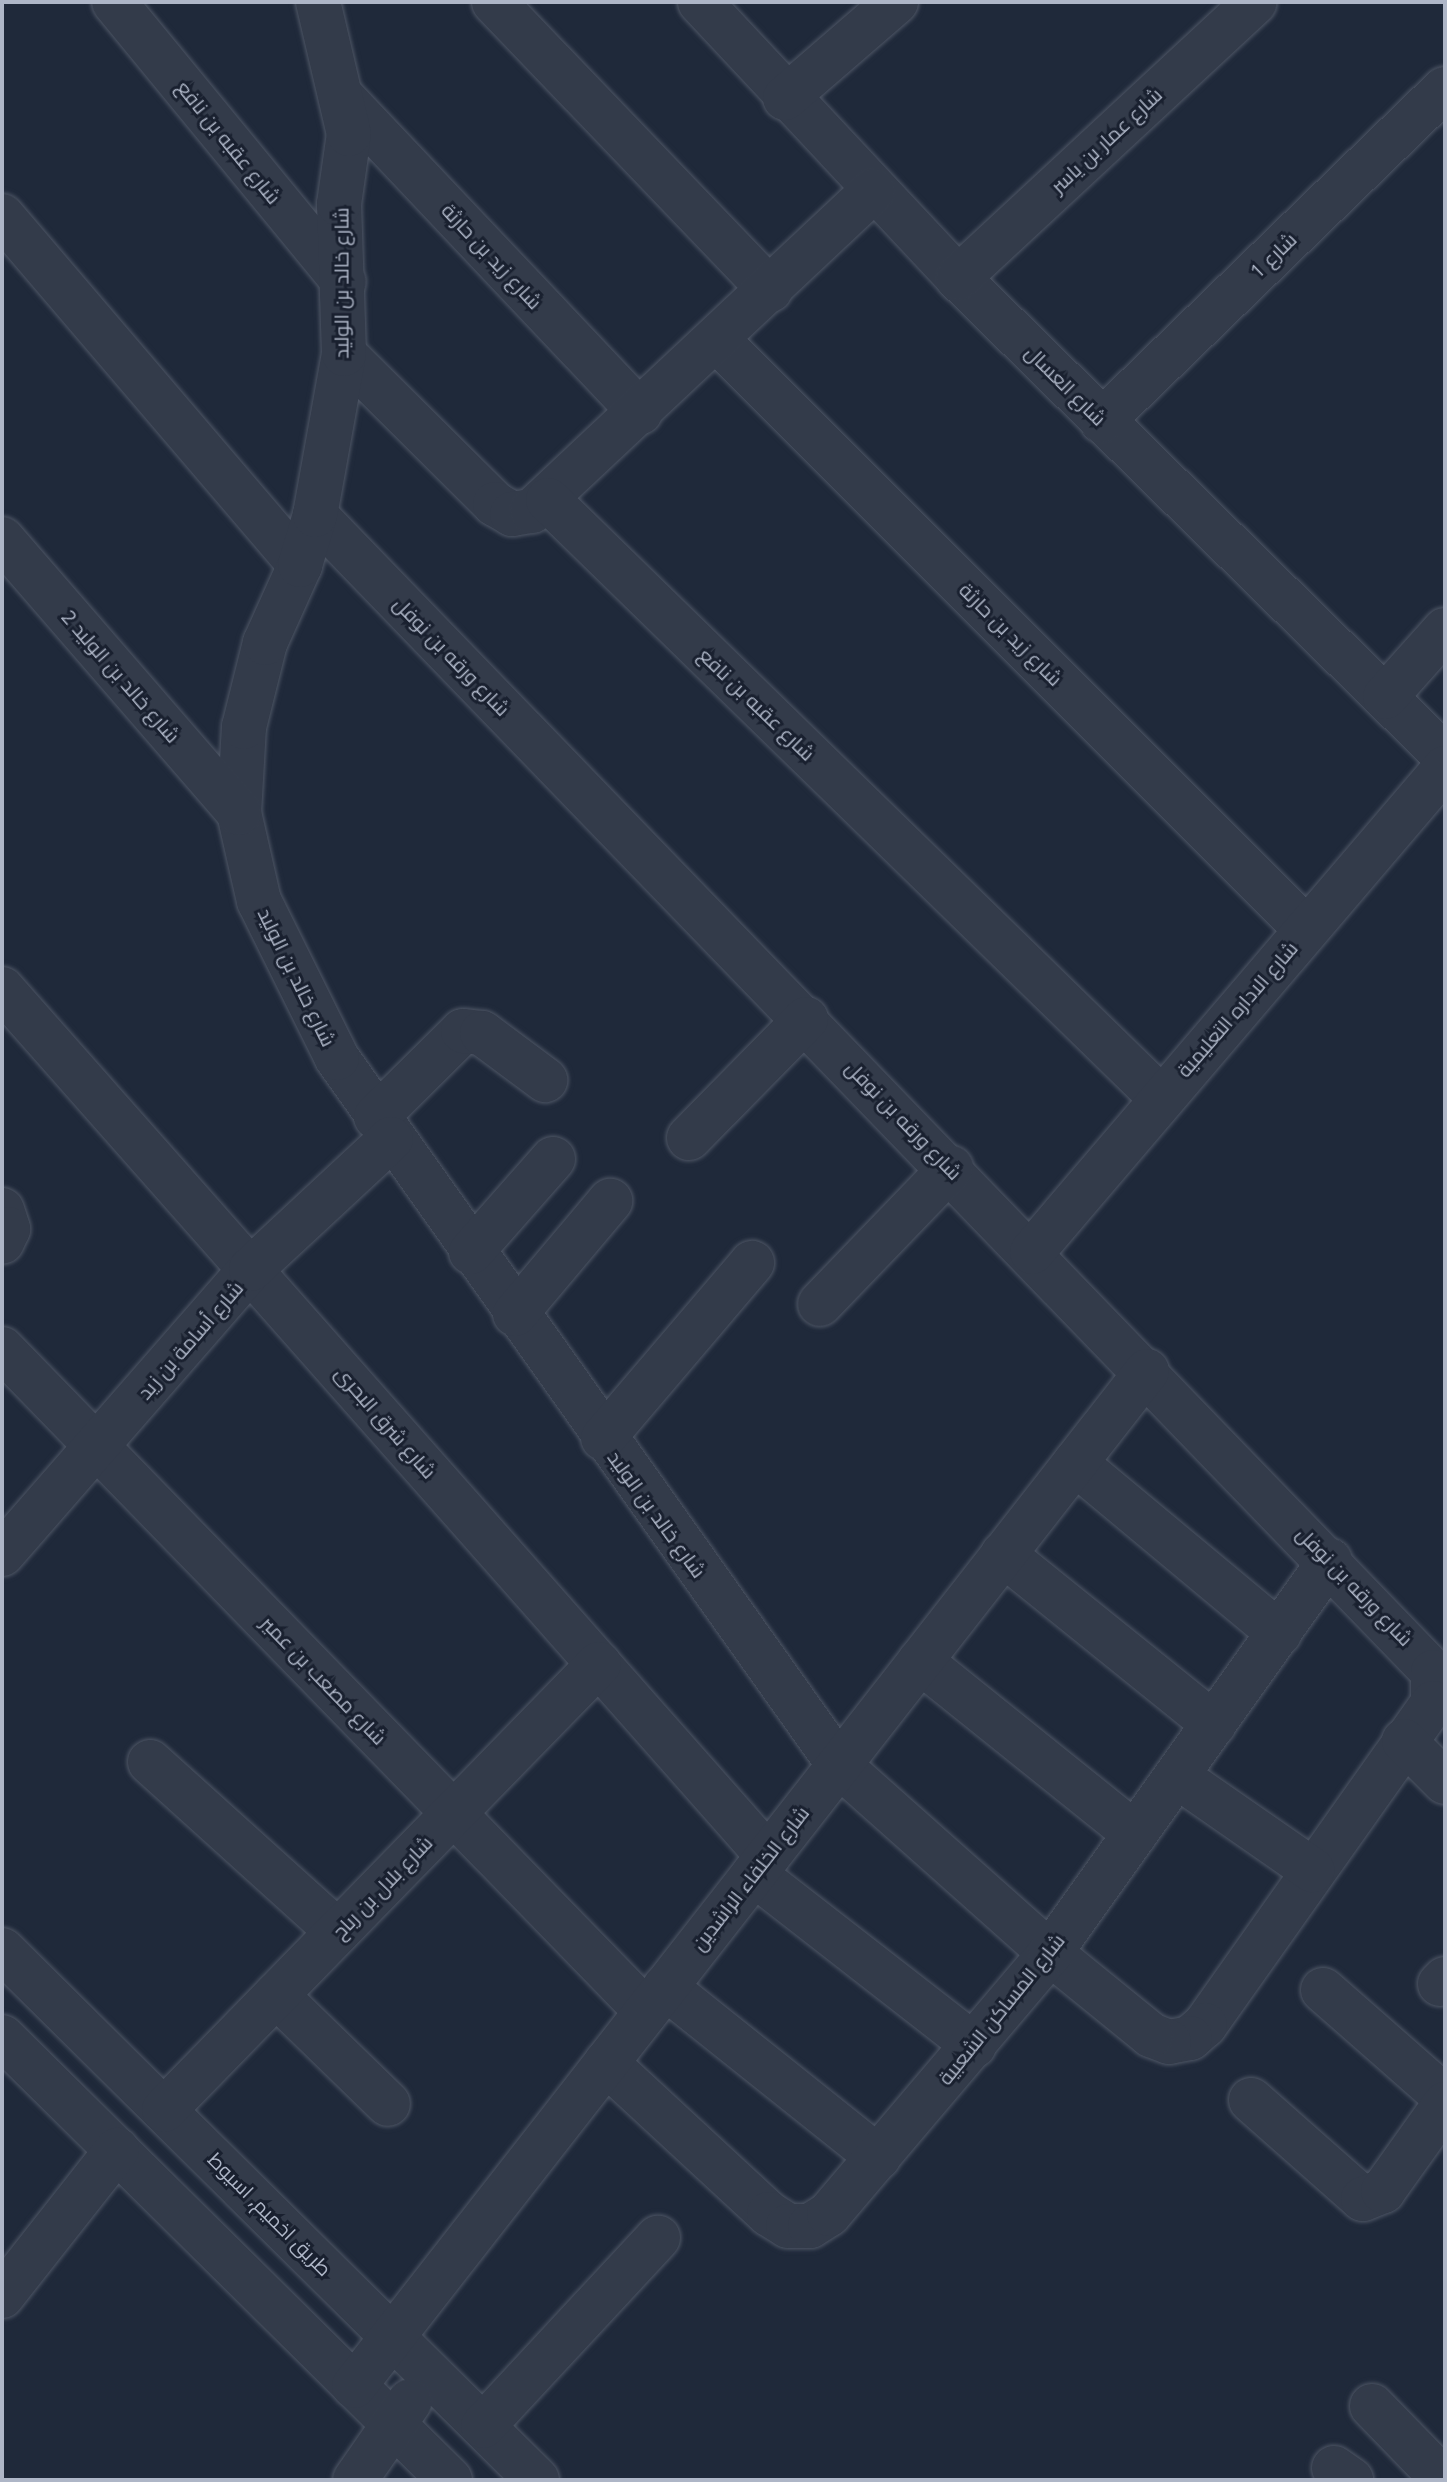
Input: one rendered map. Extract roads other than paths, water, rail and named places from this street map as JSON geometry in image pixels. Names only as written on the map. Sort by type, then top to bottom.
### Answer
[{"type":"street","name":"شارع عقبه بن نافع","points":[[114,2],[344,282]]},
{"type":"street","name":"شارع خالد بن الوليد","points":[[318,2],[344,99],[349,134],[339,204],[344,354],[315,515],[300,565],[265,643],[244,727],[239,813],[259,901],[294,980],[384,1128],[839,1765],[1050,1953]]},
{"type":"street","points":[[494,2],[770,290]]},
{"type":"street","name":"شارع العسال","points":[[700,2],[785,98],[958,278],[1445,756]]},
{"type":"street","points":[[785,98],[896,2]]},
{"type":"street","name":"شارع عمار بن ياسر","points":[[958,278],[1255,2]]},
{"type":"street","name":"شارع 1","points":[[1102,421],[1445,89]]},
{"type":"street","name":"شارع زيد بن حارثة","points":[[344,99],[640,412]]},
{"type":"street","points":[[344,354],[495,504],[512,514],[532,511],[548,500],[873,191]]},
{"type":"street","points":[[2,216],[300,565]]},
{"type":"street","name":"شارع زيد بن حارثة","points":[[717,340],[1306,929]]},
{"type":"street","name":"شارع عقبه بن نافع","points":[[548,500],[1161,1098]]},
{"type":"street","name":"شارع ورقه بن نوفل","points":[[315,515],[951,1168],[1433,1672],[1433,1703],[1190,2038],[1169,2042],[1151,2035],[1050,1953]]},
{"type":"street","name":"شارع خالد بن الوليد 2","points":[[2,539],[239,813]]},
{"type":"street","points":[[1385,697],[1445,630]]},
{"type":"street","name":"شارع الاداره التعليمية","points":[[1032,1252],[1445,768]]},
{"type":"street","name":"شارع شرق البحرى","points":[[2,989],[599,1664],[761,1865],[974,2045]]},
{"type":"street","points":[[689,1138],[806,1019]]},
{"type":"street","name":"شارع أسامة بن زيد","points":[[2,1554],[251,1269],[384,1128],[463,1031],[482,1033],[545,1080]]},
{"type":"street","points":[[471,1252],[553,1159]]},
{"type":"street","points":[[820,1304],[951,1168]]},
{"type":"street","points":[[515,1314],[610,1201]]},
{"type":"street","points":[[2,1210],[8,1229],[2,1242]]},
{"type":"street","points":[[603,1438],[752,1263]]},
{"type":"street","name":"شارع مصعب بن عمير","points":[[2,1349],[454,1813],[656,1999],[878,2157]]},
{"type":"street","name":"شارع الخلفاء الراشدين","points":[[354,2386],[1147,1371]]},
{"type":"street","points":[[1075,1463],[1279,1633]]},
{"type":"street","points":[[1003,1554],[1214,1724]]},
{"type":"street","name":"شارع المساكن الشعبية","points":[[606,2063],[788,2226],[810,2226],[829,2214],[1050,1953],[1330,1561]]},
{"type":"street","points":[[920,1661],[1135,1834]]},
{"type":"street","name":"شارع بلال بن رباح","points":[[164,2110],[599,1664]]},
{"type":"street","points":[[1404,1741],[1445,1782]]},
{"type":"street","points":[[150,1762],[338,1932]]},
{"type":"street","points":[[1177,1776],[1312,1870]]},
{"type":"street","name":"طريق اخميم, اسيوط","points":[[2,1950],[537,2480]]},
{"type":"street","points":[[1323,1990],[1445,2097]]},
{"type":"street","points":[[276,1995],[388,2104]]},
{"type":"street","points":[[60,2007],[10,2045],[450,2480]]},
{"type":"street","points":[[1251,2100],[1363,2199],[1383,2191],[1445,2104]]},
{"type":"street","points":[[2,2296],[117,2150]]},
{"type":"street","points":[[483,2426],[658,2238]]},
{"type":"street","points":[[355,2480],[430,2373]]},
{"type":"street","points":[[1372,2406],[1444,2480]]}]
